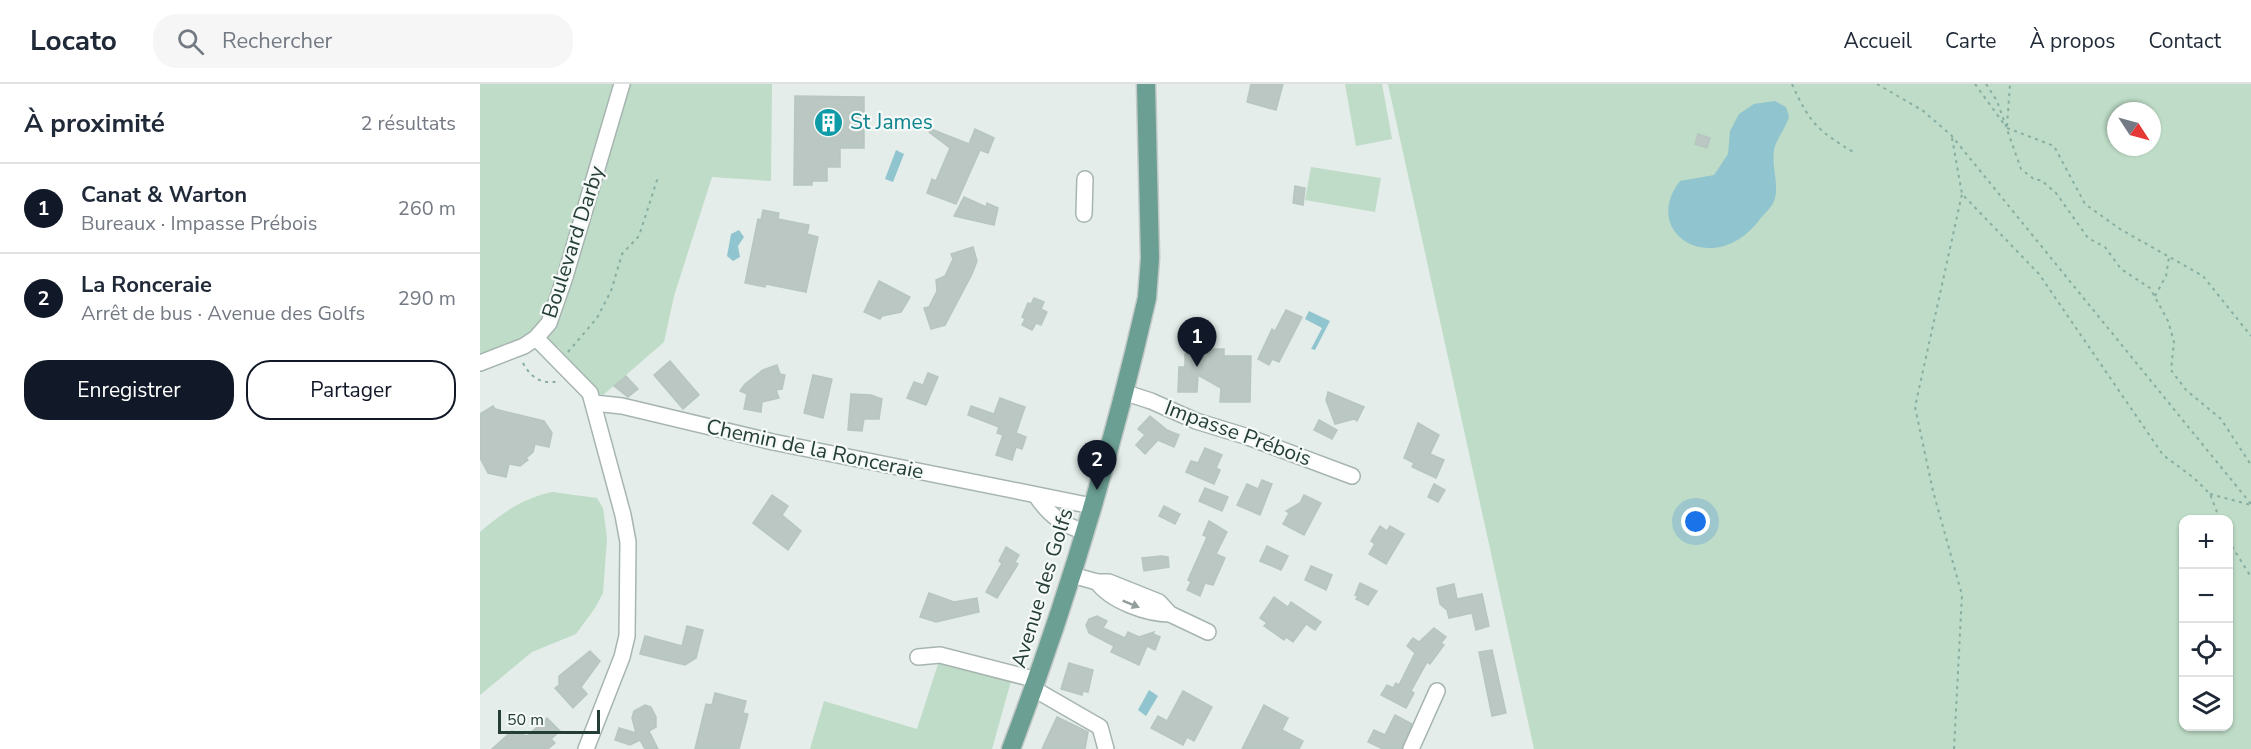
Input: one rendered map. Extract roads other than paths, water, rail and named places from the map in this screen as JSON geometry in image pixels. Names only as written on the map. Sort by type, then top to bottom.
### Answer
[{"type":"main road","name":"Avenue des Golfs","points":[[1011,749],[1036,685],[1085,532],[1147,298],[1150,258],[1146,84]]},
{"type":"street","name":"Boulevard Darby","points":[[480,363],[517,349],[536,338],[549,323],[566,277],[622,84]]},
{"type":"street","points":[[1084,214],[1085,179]]},
{"type":"street","points":[[536,338],[583,384],[594,403],[628,542],[627,636],[622,657],[586,749]]},
{"type":"street","name":"Impasse Prébois","points":[[1123,392],[1151,401],[1196,421],[1245,436],[1352,476]]},
{"type":"street","name":"Chemin de la Ronceraie","points":[[594,403],[622,406],[773,442],[1037,497],[1092,506]]},
{"type":"street","points":[[1037,497],[1048,512],[1066,526],[1085,532]]},
{"type":"street","points":[[1072,575],[1097,582],[1105,593],[1156,614],[1170,614],[1208,632]]},
{"type":"street","points":[[918,657],[940,655],[1036,685],[1100,727],[1106,749]]},
{"type":"street","points":[[1411,749],[1437,691]]},
{"type":"water","points":[[1775,101],[1786,107],[1789,117],[1774,150],[1776,195],[1770,208],[1742,237],[1723,246],[1704,248],[1688,243],[1675,232],[1669,218],[1670,200],[1680,181],[1714,175],[1728,154],[1730,131],[1739,114],[1754,104]]},
{"type":"water","points":[[896,150],[904,154],[893,182],[885,179]]},
{"type":"water","points":[[739,230],[744,237],[738,246],[740,257],[733,261],[727,256],[731,234]]},
{"type":"water","points":[[1309,311],[1330,321],[1315,350],[1311,349],[1322,328],[1305,319]]},
{"type":"water","points":[[1149,690],[1158,696],[1146,716],[1138,710]]},
{"type":"place","name":"St James","points":[[829,122]]},
{"type":"place","name":"Canat & Warton","points":[[1197,367]]},
{"type":"place","name":"La Ronceraie","points":[[1097,490]]}]
